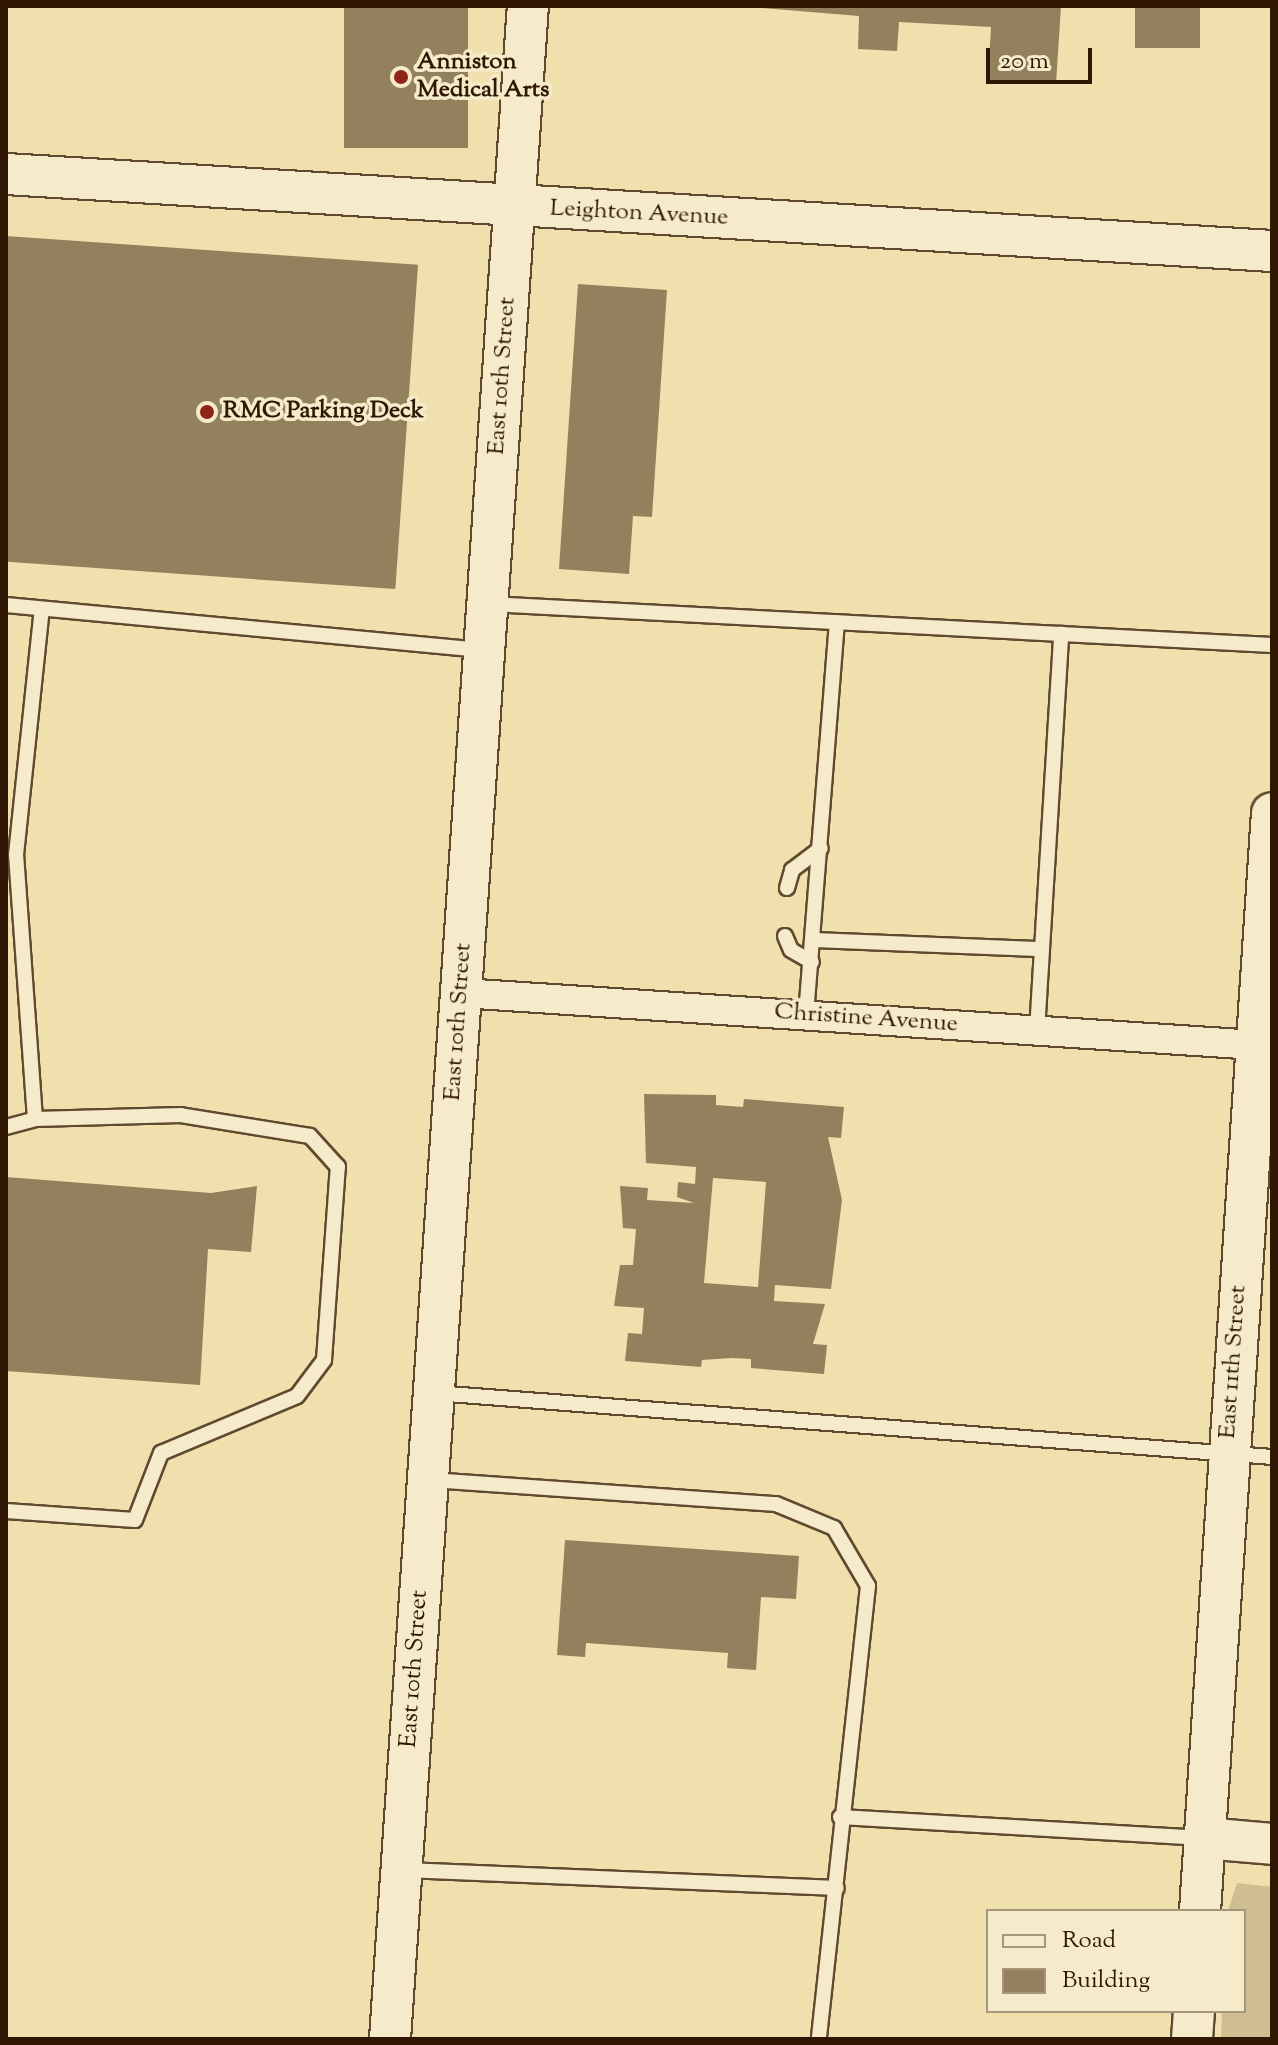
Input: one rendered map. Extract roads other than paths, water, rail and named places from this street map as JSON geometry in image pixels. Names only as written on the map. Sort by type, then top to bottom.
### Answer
[{"type":"street","name":"East 10th Street","points":[[390,2039],[528,6]]},
{"type":"street","name":"Leighton Avenue","points":[[6,174],[1272,251]]},
{"type":"street","name":"East 11th Street","points":[[1200,1909],[1227,1455],[1264,1046],[1272,813]]},
{"type":"street","name":"Christine Avenue","points":[[461,993],[1264,1046]]},
{"type":"street","points":[[1204,1838],[1272,1844]]},
{"type":"street","points":[[1192,2039],[1194,2013]]},
{"type":"lane","points":[[487,604],[1272,645]]},
{"type":"lane","points":[[6,605],[484,650]]},
{"type":"lane","points":[[35,1119],[16,855],[42,609]]},
{"type":"lane","points":[[806,1015],[815,940],[837,622]]},
{"type":"lane","points":[[1037,1031],[1061,634]]},
{"type":"lane","points":[[787,888],[792,870],[821,848]]},
{"type":"lane","points":[[785,936],[791,950],[812,962]]},
{"type":"lane","points":[[815,940],[1042,949]]},
{"type":"lane","points":[[6,1127],[35,1119],[181,1115],[310,1136],[338,1167],[324,1360],[297,1396],[161,1453],[135,1520],[6,1511]]},
{"type":"lane","points":[[433,1393],[1272,1457]]},
{"type":"lane","points":[[428,1480],[776,1504],[834,1528],[868,1586],[840,1817],[837,1888],[819,2039]]},
{"type":"lane","points":[[840,1817],[1204,1838]]},
{"type":"lane","points":[[401,1870],[837,1888]]},
{"type":"place","name":"Anniston Medical Arts","points":[[401,77]]},
{"type":"place","name":"RMC Parking Deck","points":[[207,412]]}]
